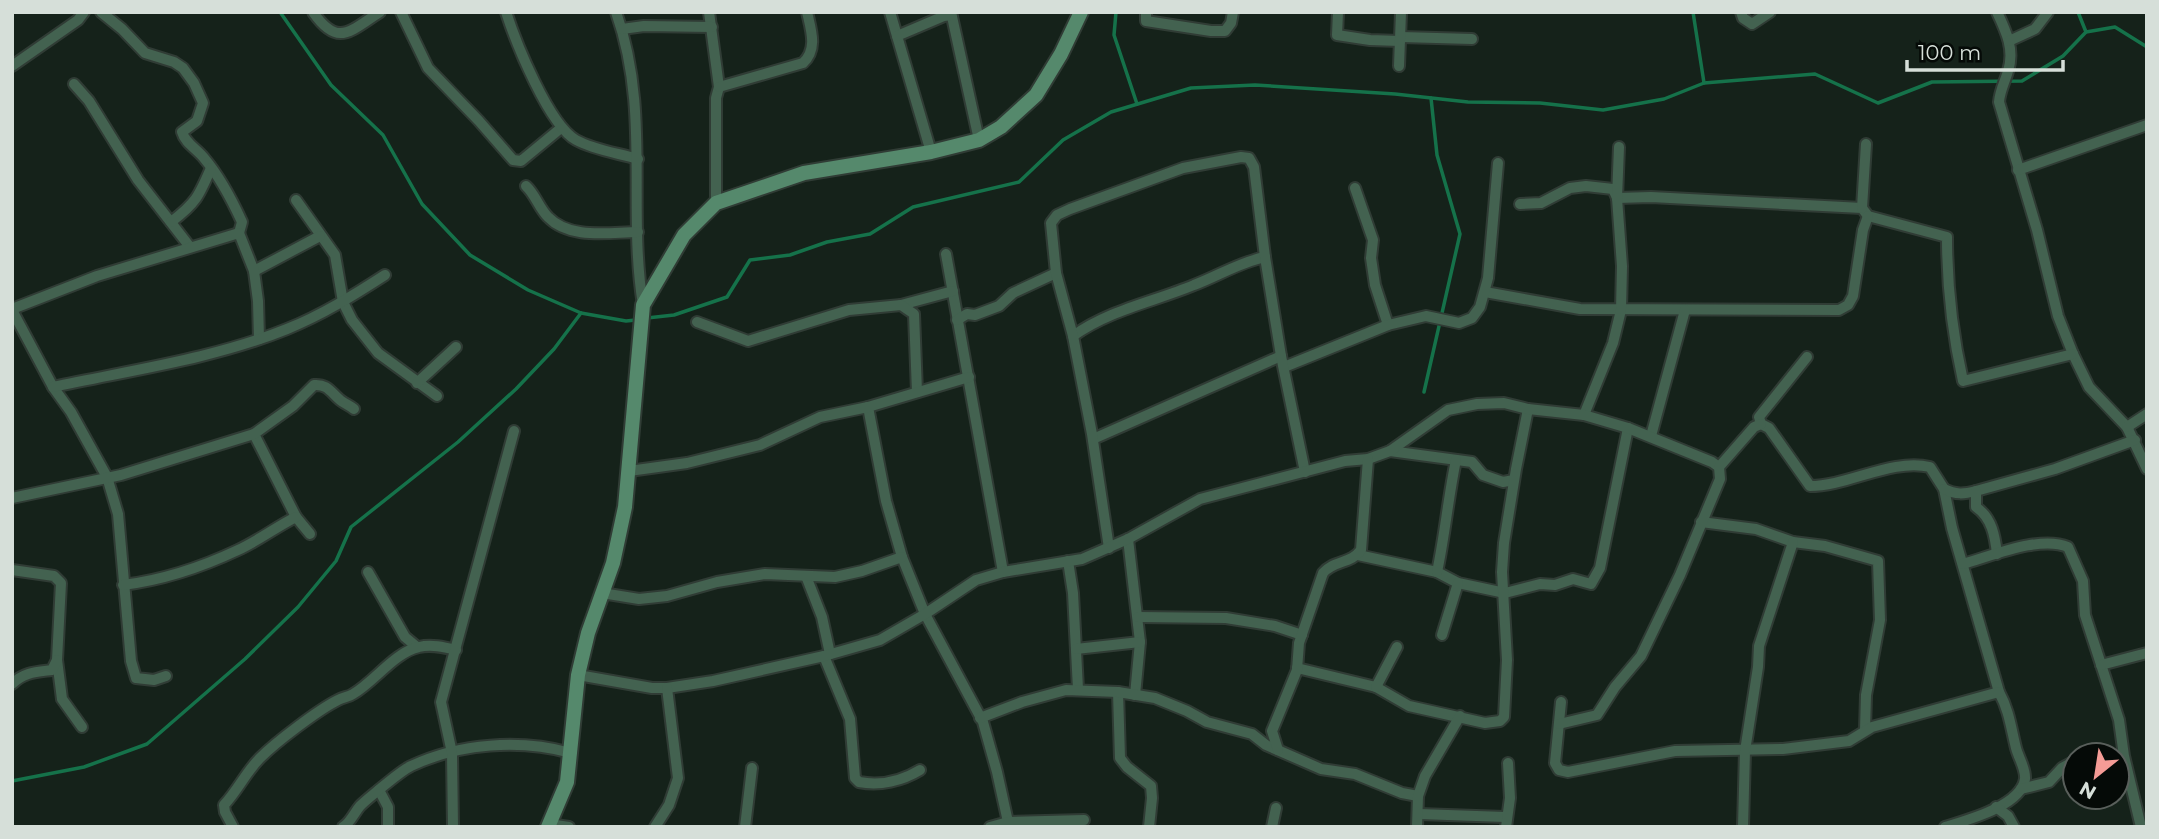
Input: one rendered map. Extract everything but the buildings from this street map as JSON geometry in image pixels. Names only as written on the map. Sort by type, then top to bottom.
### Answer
[{"type":"street","points":[[12,66],[78,20],[84,12]]},
{"type":"street","points":[[101,12],[145,52],[183,68],[194,83],[203,103],[197,121],[182,132],[183,137],[211,168],[229,194],[242,222],[239,233],[254,271],[259,339]]},
{"type":"street","points":[[313,12],[323,27],[335,33],[346,33],[380,12]]},
{"type":"street","points":[[401,12],[428,68],[513,160],[521,161],[561,128]]},
{"type":"street","points":[[506,12],[534,79],[561,128],[576,140],[638,159]]},
{"type":"street","points":[[569,827],[548,825],[566,782],[578,675],[588,633],[618,539],[629,471],[643,325],[638,275],[638,159],[634,83],[616,12]]},
{"type":"street","points":[[709,12],[719,87],[716,98],[716,203]]},
{"type":"street","points":[[719,87],[803,63],[810,56],[813,42],[807,12]]},
{"type":"street","points":[[890,12],[931,152]]},
{"type":"street","points":[[643,305],[684,235],[716,203],[804,173],[931,152],[979,140],[1001,127],[1036,95],[1061,54],[1081,12]]},
{"type":"street","points":[[1146,12],[1146,21],[1225,31],[1231,23],[1233,12]]},
{"type":"street","points":[[1338,12],[1337,35],[1370,40],[1472,39]]},
{"type":"street","points":[[1399,66],[1401,12]]},
{"type":"street","points":[[1740,14],[1752,24],[1770,12]]},
{"type":"street","points":[[1997,12],[2009,41],[2011,54],[2009,70],[2000,89],[1999,103],[2037,230],[2058,316],[2089,387],[2127,427],[2147,469]]},
{"type":"street","points":[[2009,41],[2035,29],[2048,12]]},
{"type":"street","points":[[897,36],[951,14],[979,140]]},
{"type":"street","points":[[622,29],[644,26],[712,27]]},
{"type":"street","points":[[74,84],[89,101],[138,180],[190,247]]},
{"type":"street","points":[[2018,170],[2147,125]]},
{"type":"street","points":[[1485,292],[1580,309],[1839,310],[1848,305],[1853,296],[1865,212],[1866,144]]},
{"type":"street","points":[[1584,415],[1613,343],[1621,310],[1622,266],[1617,198],[1619,147]]},
{"type":"street","points":[[1109,548],[1093,439],[1073,336],[1056,273],[1051,223],[1058,215],[1183,168],[1241,156],[1249,158],[1254,167],[1281,356],[1305,472]]},
{"type":"street","points":[[1284,367],[1388,325],[1426,316],[1459,323],[1472,318],[1480,307],[1485,292],[1498,163]]},
{"type":"street","points":[[171,222],[198,198],[211,168]]},
{"type":"street","points":[[526,186],[549,218],[563,227],[583,233],[638,232]]},
{"type":"street","points":[[1520,204],[1541,203],[1570,188],[1586,186],[1613,189],[1617,198]]},
{"type":"street","points":[[1355,188],[1373,240],[1371,258],[1375,285],[1388,325]]},
{"type":"street","points":[[1617,198],[1651,197],[1865,212],[1947,237],[1947,278],[1952,329],[1963,381],[2073,354]]},
{"type":"street","points":[[296,200],[335,255],[343,302],[352,320],[378,353],[437,396]]},
{"type":"street","points":[[166,676],[153,680],[136,678],[131,661],[118,514],[107,477],[71,412],[53,387],[12,310],[97,276],[239,233]]},
{"type":"street","points":[[254,271],[320,236]]},
{"type":"street","points":[[946,254],[1003,572]]},
{"type":"street","points":[[1073,336],[1087,326],[1123,310],[1265,257]]},
{"type":"street","points":[[957,320],[967,314],[975,315],[999,306],[1013,293],[1056,273]]},
{"type":"street","points":[[53,387],[194,358],[259,339],[288,329],[343,302],[385,275]]},
{"type":"street","points":[[697,322],[748,341],[849,310],[901,304],[953,291]]},
{"type":"street","points":[[901,304],[914,314],[918,392]]},
{"type":"street","points":[[1651,436],[1685,310]]},
{"type":"street","points":[[417,383],[456,347]]},
{"type":"street","points":[[1093,439],[1281,356]]},
{"type":"street","points":[[1807,356],[1758,421],[1769,428],[1810,486],[1921,465],[1930,467],[1944,489],[1998,692],[2008,708],[2017,751],[2025,771],[2025,782],[2009,801],[1945,827]]},
{"type":"street","points":[[629,471],[687,463],[760,445],[820,417],[868,407],[969,377]]},
{"type":"street","points":[[12,498],[160,464],[254,434],[293,406],[314,385],[321,384],[333,391],[339,399],[354,409]]},
{"type":"street","points":[[578,675],[652,688],[667,688],[713,681],[880,640],[976,580],[1003,572],[1082,559],[1128,539],[1200,499],[1345,461],[1368,459],[1390,451],[1448,410],[1477,404],[1504,403],[1528,409],[1584,415],[1651,436],[1719,467]]},
{"type":"street","points":[[868,407],[886,501],[902,556],[925,614],[980,718],[997,772],[1008,822]]},
{"type":"street","points":[[1297,668],[1376,687],[1409,706],[1485,723],[1500,721],[1504,717],[1507,660],[1502,572],[1504,543],[1528,409]]},
{"type":"street","points":[[2127,427],[2147,414]]},
{"type":"street","points":[[1559,724],[1597,715],[1615,687],[1642,656],[1680,575],[1720,479],[1719,467],[1754,427],[1761,424]]},
{"type":"street","points":[[1358,555],[1437,572],[1458,583],[1505,593],[1540,584],[1555,585],[1573,579],[1591,583],[1596,577],[1628,428]]},
{"type":"street","points":[[453,827],[452,753],[440,702],[514,431]]},
{"type":"street","points":[[254,434],[296,517],[310,534]]},
{"type":"street","points":[[1944,489],[1963,494],[1976,491],[2055,469],[2135,440]]},
{"type":"street","points":[[1390,451],[1472,462],[1483,475],[1498,480],[1514,480]]},
{"type":"street","points":[[1278,750],[1272,731],[1297,668],[1299,643],[1323,573],[1330,565],[1356,558],[1361,550],[1368,459]]},
{"type":"street","points":[[1437,572],[1446,532],[1446,508],[1456,460]]},
{"type":"street","points":[[1976,491],[1976,507],[1987,518],[1994,532],[1997,554]]},
{"type":"street","points":[[123,585],[148,582],[184,571],[240,549],[296,517]]},
{"type":"street","points":[[1701,522],[1756,529],[1793,542],[1825,546],[1878,561],[1880,620],[1866,695],[1865,730]]},
{"type":"street","points":[[1128,539],[1140,642],[1135,695]]},
{"type":"street","points":[[1743,827],[1745,751],[1759,646],[1793,542]]},
{"type":"street","points":[[1963,564],[2036,544],[2057,542],[2068,547],[2083,581],[2085,615],[2119,720],[2120,741]]},
{"type":"street","points":[[602,593],[639,599],[667,596],[717,582],[765,574],[835,576],[862,571],[902,556]]},
{"type":"street","points":[[1068,561],[1073,593],[1078,689]]},
{"type":"street","points":[[12,570],[54,576],[61,583],[57,660],[62,699],[82,727]]},
{"type":"street","points":[[368,572],[405,637],[417,647]]},
{"type":"street","points":[[806,576],[822,617],[827,655],[850,719],[855,778],[867,784],[906,778],[920,769]]},
{"type":"street","points":[[1442,635],[1458,583]]},
{"type":"street","points":[[1138,617],[1226,618],[1275,626],[1302,635]]},
{"type":"street","points":[[1076,649],[1140,642]]},
{"type":"street","points":[[233,827],[224,805],[238,790],[248,770],[263,755],[321,710],[353,694],[394,661],[417,647],[442,646],[456,650]]},
{"type":"street","points":[[1376,687],[1397,647]]},
{"type":"street","points":[[2101,665],[2147,653]]},
{"type":"street","points":[[12,684],[30,672],[52,670],[57,660]]},
{"type":"street","points":[[655,827],[669,805],[678,778],[667,688]]},
{"type":"street","points":[[980,718],[1066,690],[1118,692],[1156,698],[1187,710],[1207,722],[1258,738],[1321,769],[1355,774],[1402,793],[1418,796]]},
{"type":"street","points":[[1118,692],[1120,758],[1151,786],[1149,827]]},
{"type":"street","points":[[1561,702],[1555,763],[1559,770],[1568,772],[1675,751],[1745,751],[1849,741],[1865,730],[1998,692]]},
{"type":"street","points":[[1417,827],[1418,796],[1424,776],[1460,716]]},
{"type":"street","points":[[1258,738],[1272,731]]},
{"type":"street","points":[[343,827],[361,806],[409,767],[452,753],[496,745],[520,744],[571,753]]},
{"type":"street","points":[[1419,814],[1506,822],[1510,798],[1508,763]]},
{"type":"street","points":[[745,827],[752,768]]},
{"type":"street","points":[[2021,789],[2049,782],[2061,769]]},
{"type":"street","points":[[379,790],[388,807],[388,827]]},
{"type":"street","points":[[2131,792],[2141,827]]},
{"type":"street","points":[[1996,807],[2008,816],[2014,827]]},
{"type":"street","points":[[1272,827],[1276,808]]},
{"type":"street","points":[[990,827],[1008,822],[1084,820]]},
{"type":"waterway","points":[[280,12],[331,85],[383,135],[422,204],[470,255],[528,290],[581,313],[626,321],[636,320]]},
{"type":"waterway","points":[[1116,12],[1114,35],[1137,104]]},
{"type":"waterway","points":[[1693,12],[1704,83]]},
{"type":"waterway","points":[[2078,12],[2086,32]]},
{"type":"waterway","points":[[647,318],[674,315],[727,297],[750,260],[790,255],[827,242],[870,234],[913,207],[1019,182],[1063,140],[1111,112],[1191,88],[1255,85],[1395,94],[1468,102],[1540,103],[1603,110],[1664,99],[1704,83],[1815,74],[1878,103],[1932,82],[2022,81],[2063,56],[2086,32],[2115,27],[2147,47]]},
{"type":"waterway","points":[[1424,392],[1460,234],[1437,155],[1431,98]]},
{"type":"waterway","points":[[12,781],[84,767],[147,744],[245,659],[298,607],[336,561],[351,527],[458,442],[516,389],[554,349],[581,313]]}]
